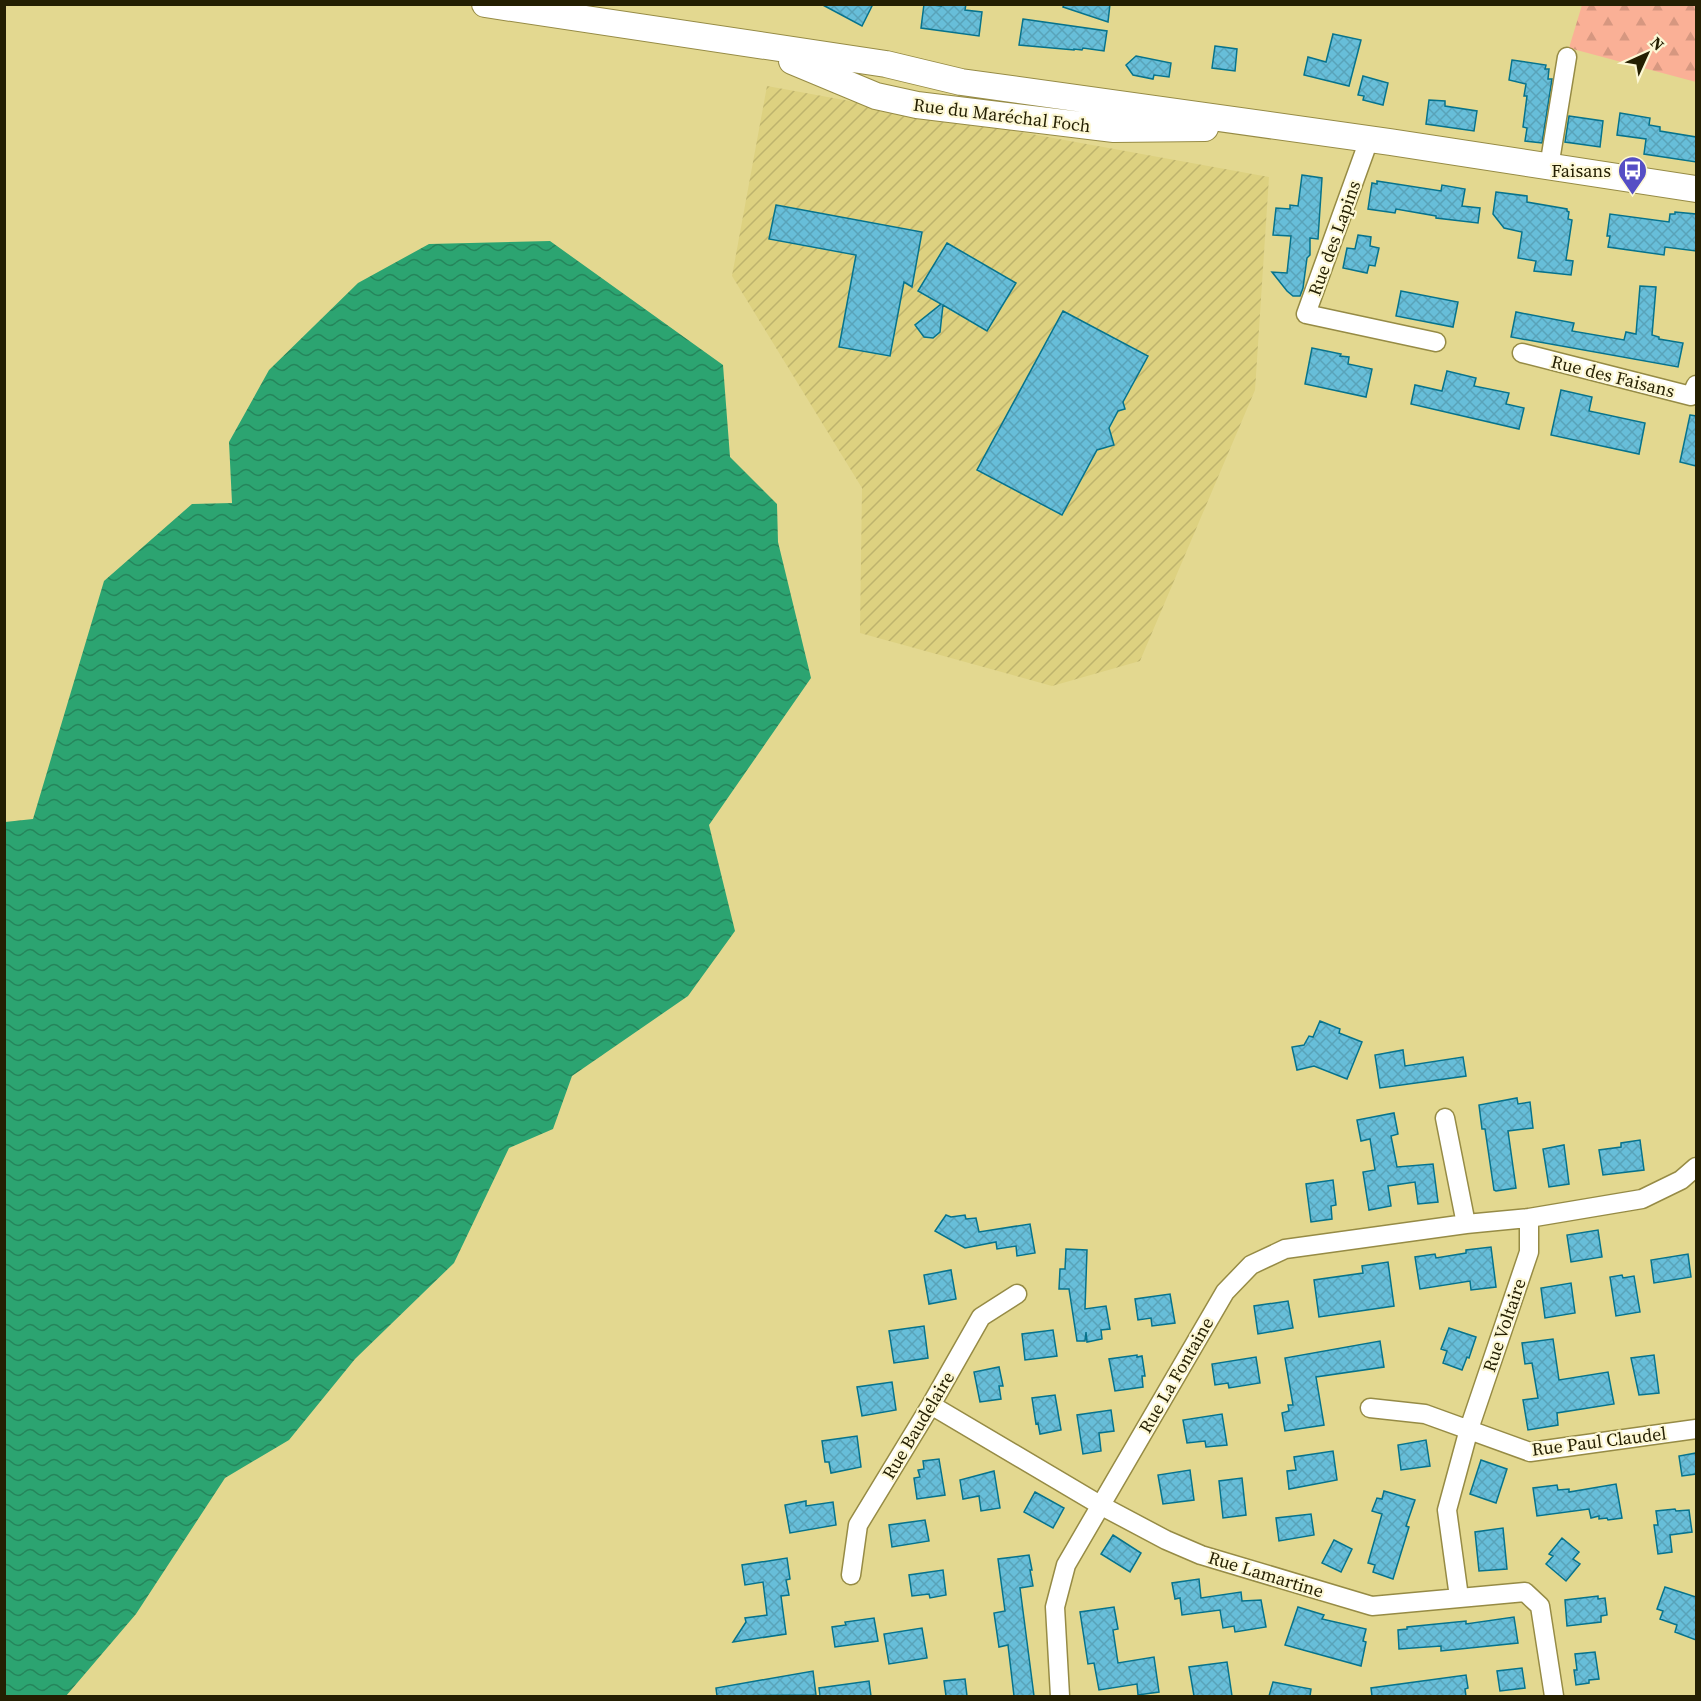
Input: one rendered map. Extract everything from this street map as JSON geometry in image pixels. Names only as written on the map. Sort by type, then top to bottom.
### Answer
[{"type":"main road","points":[[485,4],[886,64],[976,84],[1025,91],[1137,117]]},
{"type":"main road","name":"Rue du Maréchal Foch","points":[[744,44],[819,70],[876,96],[917,105],[1114,129],[1137,117],[1230,128],[1270,124],[1696,189]]},
{"type":"main road","points":[[972,112],[976,84]]},
{"type":"main road","points":[[1023,118],[1025,91]]},
{"type":"street","points":[[1549,167],[1567,57]]},
{"type":"street","name":"Rue des Lapins","points":[[1364,138],[1366,148],[1306,314],[1436,342]]},
{"type":"street","name":"Rue des Faisans","points":[[1522,353],[1691,396],[1696,385]]},
{"type":"street","points":[[1445,1118],[1466,1224]]},
{"type":"street","name":"Rue La Fontaine","points":[[1060,1696],[1055,1607],[1066,1565],[1225,1292],[1251,1265],[1285,1249],[1466,1224],[1529,1218],[1642,1199],[1681,1180],[1696,1167]]},
{"type":"street","name":"Rue Voltaire","points":[[1459,1597],[1447,1510],[1469,1430],[1529,1252],[1529,1218]]},
{"type":"street","name":"Rue Baudelaire","points":[[851,1575],[858,1526],[981,1317],[1017,1294]]},
{"type":"street","name":"Rue Lamartine","points":[[931,1404],[1100,1504],[1166,1540],[1201,1555],[1372,1606],[1525,1592],[1540,1606],[1554,1696]]},
{"type":"street","points":[[1370,1408],[1425,1414],[1469,1430]]},
{"type":"street","name":"Rue Paul Claudel","points":[[1469,1430],[1530,1452],[1696,1429]]},
{"type":"shaded area","points":[[767,86],[1269,177],[1255,390],[1140,661],[1052,686],[860,633],[862,488],[732,276]]},
{"type":"green space","points":[[1582,5],[1696,5],[1696,82],[1569,48]]},
{"type":"water","points":[[550,241],[723,365],[730,457],[777,504],[778,542],[811,678],[709,825],[735,931],[688,996],[572,1076],[553,1129],[509,1148],[454,1263],[355,1359],[289,1440],[225,1478],[136,1614],[66,1696],[5,1696],[5,822],[33,819],[104,581],[192,504],[232,503],[229,442],[269,370],[358,283],[429,244]]},
{"type":"building","points":[[821,4],[873,4],[862,26]]},
{"type":"building","points":[[924,4],[941,6],[941,4],[966,4],[965,10],[982,12],[979,36],[921,28]]},
{"type":"building","points":[[1064,4],[1110,4],[1108,22],[1063,7]]},
{"type":"building","points":[[1023,19],[1107,31],[1104,51],[1019,45]]},
{"type":"building","points":[[1333,34],[1361,40],[1349,86],[1304,75],[1308,57],[1326,62]]},
{"type":"building","points":[[1215,46],[1237,49],[1235,71],[1212,68]]},
{"type":"building","points":[[1136,56],[1171,63],[1169,77],[1154,75],[1153,79],[1133,75],[1126,65]]},
{"type":"building","points":[[1512,60],[1546,65],[1545,69],[1549,69],[1548,79],[1552,79],[1542,143],[1525,141],[1527,128],[1523,127],[1527,96],[1524,96],[1526,84],[1509,80]]},
{"type":"building","points":[[1363,76],[1388,83],[1383,105],[1363,100],[1364,96],[1358,95]]},
{"type":"building","points":[[1429,100],[1445,101],[1445,106],[1477,111],[1474,131],[1426,124]]},
{"type":"building","points":[[1620,113],[1650,118],[1649,125],[1660,127],[1660,131],[1696,137],[1696,162],[1644,154],[1646,139],[1617,135]]},
{"type":"building","points":[[1569,116],[1603,121],[1600,147],[1565,142]]},
{"type":"building","points":[[1302,175],[1322,178],[1318,239],[1310,238],[1310,255],[1307,258],[1303,288],[1300,296],[1293,296],[1272,272],[1287,273],[1291,236],[1273,235],[1276,208],[1290,209],[1290,205],[1298,206]]},
{"type":"building","points":[[1377,181],[1441,191],[1442,185],[1465,189],[1462,206],[1480,208],[1478,223],[1436,218],[1436,216],[1396,209],[1395,213],[1368,209],[1372,183],[1377,184]]},
{"type":"building","points":[[1496,192],[1527,196],[1527,202],[1567,209],[1568,219],[1572,220],[1566,260],[1573,261],[1571,275],[1534,271],[1536,261],[1518,258],[1522,232],[1504,228],[1493,214]]},
{"type":"building","points":[[776,205],[922,232],[912,287],[904,282],[890,356],[839,347],[856,255],[769,239]]},
{"type":"building","points":[[1675,212],[1696,214],[1696,251],[1665,247],[1664,255],[1608,247],[1610,214],[1669,222],[1670,214],[1675,214]]},
{"type":"building","points":[[1358,235],[1371,237],[1370,246],[1379,248],[1375,266],[1369,265],[1367,273],[1343,268],[1347,248],[1355,249]]},
{"type":"building","points":[[947,243],[1016,283],[987,331],[943,305],[940,332],[933,338],[924,337],[915,325],[941,304],[918,291]]},
{"type":"building","points":[[1640,286],[1656,287],[1652,335],[1659,339],[1683,343],[1678,367],[1511,337],[1516,312],[1574,323],[1572,331],[1624,340],[1626,332],[1636,334]]},
{"type":"building","points":[[1401,291],[1458,302],[1453,327],[1396,316]]},
{"type":"building","points":[[1063,311],[1148,356],[1123,402],[1125,409],[1118,411],[1109,428],[1114,445],[1097,450],[1062,515],[977,470]]},
{"type":"building","points":[[1312,348],[1341,354],[1340,356],[1349,357],[1348,364],[1372,369],[1366,397],[1305,384]]},
{"type":"building","points":[[1447,371],[1476,378],[1474,386],[1509,393],[1506,404],[1524,408],[1519,429],[1411,404],[1415,385],[1442,391]]},
{"type":"building","points":[[1561,390],[1592,397],[1589,411],[1645,423],[1639,454],[1551,435]]},
{"type":"building","points":[[1690,415],[1696,416],[1696,466],[1680,462]]},
{"type":"building","points":[[1320,1021],[1340,1029],[1339,1033],[1362,1042],[1347,1079],[1314,1066],[1297,1070],[1292,1047],[1304,1045],[1309,1036],[1313,1037]]},
{"type":"building","points":[[1403,1050],[1405,1066],[1463,1057],[1466,1076],[1380,1088],[1375,1055]]},
{"type":"building","points":[[1517,1098],[1518,1104],[1530,1102],[1533,1128],[1508,1131],[1516,1188],[1496,1191],[1479,1105]]},
{"type":"building","points":[[1394,1113],[1398,1134],[1391,1136],[1397,1167],[1433,1164],[1438,1202],[1418,1204],[1415,1182],[1388,1186],[1391,1206],[1369,1210],[1363,1172],[1375,1170],[1370,1139],[1361,1141],[1357,1120]]},
{"type":"building","points":[[1640,1140],[1644,1170],[1603,1175],[1599,1150],[1621,1147],[1621,1143]]},
{"type":"building","points":[[1564,1145],[1569,1184],[1549,1187],[1543,1149]]},
{"type":"building","points":[[1333,1180],[1336,1205],[1331,1206],[1332,1219],[1311,1222],[1306,1184]]},
{"type":"building","points":[[946,1215],[951,1217],[965,1215],[966,1219],[976,1218],[979,1232],[1030,1224],[1035,1253],[1017,1256],[1016,1246],[997,1249],[996,1242],[965,1248],[935,1231]]},
{"type":"building","points":[[1598,1230],[1602,1257],[1571,1262],[1567,1235]]},
{"type":"building","points":[[1491,1247],[1496,1287],[1471,1290],[1470,1281],[1420,1289],[1415,1257],[1435,1254],[1436,1258],[1466,1253],[1466,1250]]},
{"type":"building","points":[[1066,1249],[1087,1250],[1085,1309],[1106,1306],[1110,1329],[1101,1330],[1102,1339],[1087,1342],[1086,1332],[1085,1341],[1077,1341],[1069,1289],[1059,1289],[1060,1269],[1065,1269]]},
{"type":"building","points":[[1688,1254],[1691,1277],[1654,1283],[1651,1260]]},
{"type":"building","points":[[1388,1262],[1394,1306],[1319,1317],[1314,1280],[1363,1273],[1362,1266]]},
{"type":"building","points":[[951,1270],[956,1299],[929,1304],[924,1275]]},
{"type":"building","points":[[1622,1275],[1623,1278],[1634,1276],[1640,1312],[1616,1316],[1610,1277]]},
{"type":"building","points":[[1571,1283],[1575,1313],[1545,1318],[1541,1288]]},
{"type":"building","points":[[1170,1294],[1175,1323],[1152,1326],[1151,1318],[1138,1320],[1135,1299]]},
{"type":"building","points":[[1288,1301],[1293,1328],[1258,1334],[1254,1306]]},
{"type":"building","points":[[924,1326],[928,1358],[894,1363],[889,1331]]},
{"type":"building","points":[[1449,1328],[1476,1337],[1462,1370],[1443,1363],[1447,1351],[1441,1349]]},
{"type":"building","points":[[1053,1330],[1057,1356],[1025,1360],[1022,1334]]},
{"type":"building","points":[[1553,1339],[1559,1380],[1608,1372],[1614,1404],[1557,1413],[1558,1425],[1528,1430],[1523,1400],[1538,1398],[1532,1363],[1525,1364],[1522,1343]]},
{"type":"building","points":[[1380,1341],[1384,1367],[1316,1377],[1324,1425],[1285,1431],[1282,1413],[1289,1411],[1288,1405],[1293,1405],[1285,1358]]},
{"type":"building","points":[[1137,1355],[1137,1357],[1142,1356],[1145,1376],[1142,1376],[1143,1387],[1115,1391],[1109,1359]]},
{"type":"building","points":[[1654,1355],[1659,1393],[1639,1395],[1631,1358]]},
{"type":"building","points":[[1256,1357],[1260,1383],[1229,1388],[1228,1383],[1215,1385],[1212,1364]]},
{"type":"building","points":[[999,1367],[1003,1386],[999,1386],[1001,1399],[980,1402],[974,1372]]},
{"type":"building","points":[[892,1382],[896,1410],[862,1416],[857,1387]]},
{"type":"building","points":[[1055,1395],[1061,1430],[1040,1434],[1032,1398]]},
{"type":"building","points":[[1111,1410],[1114,1431],[1099,1433],[1101,1451],[1083,1454],[1077,1415]]},
{"type":"building","points":[[1222,1414],[1227,1445],[1206,1447],[1205,1441],[1187,1443],[1183,1420]]},
{"type":"building","points":[[857,1436],[861,1467],[831,1473],[829,1462],[825,1462],[822,1441]]},
{"type":"building","points":[[1426,1440],[1430,1466],[1401,1470],[1398,1445]]},
{"type":"building","points":[[1333,1451],[1337,1480],[1289,1489],[1287,1471],[1296,1470],[1294,1457]]},
{"type":"building","points":[[1696,1453],[1696,1474],[1682,1476],[1679,1456]]},
{"type":"building","points":[[939,1459],[945,1495],[917,1499],[914,1478],[920,1477],[918,1470],[924,1469],[923,1461]]},
{"type":"building","points":[[1481,1460],[1507,1469],[1496,1503],[1470,1494]]},
{"type":"building","points":[[1190,1470],[1194,1500],[1163,1504],[1158,1475]]},
{"type":"building","points":[[994,1471],[1000,1508],[981,1511],[979,1496],[963,1499],[960,1480]]},
{"type":"building","points":[[1242,1478],[1246,1515],[1223,1518],[1219,1481]]},
{"type":"building","points":[[1616,1484],[1622,1518],[1608,1520],[1607,1518],[1599,1519],[1599,1516],[1591,1518],[1589,1509],[1537,1516],[1533,1488],[1557,1485],[1558,1490],[1569,1489],[1569,1492]]},
{"type":"building","points":[[1384,1491],[1415,1500],[1393,1579],[1373,1572],[1375,1565],[1368,1563],[1382,1514],[1372,1511],[1377,1498],[1382,1499]]},
{"type":"building","points":[[1035,1492],[1064,1508],[1053,1528],[1024,1512]]},
{"type":"building","points":[[806,1501],[806,1506],[833,1502],[836,1525],[790,1533],[785,1505]]},
{"type":"building","points":[[1675,1509],[1676,1511],[1689,1510],[1692,1532],[1670,1535],[1672,1552],[1658,1554],[1654,1525],[1658,1525],[1656,1511]]},
{"type":"building","points":[[1311,1514],[1314,1535],[1279,1541],[1276,1518]]},
{"type":"building","points":[[925,1520],[929,1541],[892,1547],[889,1525]]},
{"type":"building","points":[[1503,1528],[1507,1569],[1479,1571],[1475,1532]]},
{"type":"building","points":[[1113,1535],[1141,1553],[1130,1572],[1101,1554]]},
{"type":"building","points":[[1562,1538],[1579,1552],[1573,1559],[1580,1564],[1566,1581],[1546,1564],[1553,1556],[1549,1554]]},
{"type":"building","points":[[1334,1540],[1352,1549],[1341,1572],[1322,1563]]},
{"type":"building","points":[[1029,1555],[1033,1586],[1020,1588],[1034,1696],[1014,1696],[1008,1645],[999,1647],[994,1613],[1005,1611],[998,1559]]},
{"type":"building","points":[[787,1558],[790,1579],[786,1580],[789,1595],[781,1596],[786,1634],[733,1642],[746,1622],[745,1618],[767,1615],[763,1582],[745,1585],[742,1565]]},
{"type":"building","points":[[943,1570],[946,1595],[930,1598],[929,1594],[912,1596],[909,1575]]},
{"type":"building","points":[[1199,1579],[1201,1598],[1241,1592],[1242,1601],[1261,1600],[1266,1627],[1235,1632],[1234,1626],[1223,1628],[1220,1610],[1182,1615],[1180,1598],[1175,1599],[1172,1583]]},
{"type":"building","points":[[1665,1587],[1696,1597],[1696,1640],[1675,1632],[1677,1625],[1660,1619],[1663,1611],[1657,1609]]},
{"type":"building","points":[[1598,1596],[1598,1599],[1605,1598],[1607,1615],[1601,1616],[1601,1622],[1567,1626],[1565,1600]]},
{"type":"building","points":[[1114,1607],[1118,1629],[1113,1630],[1118,1663],[1154,1657],[1159,1692],[1138,1695],[1137,1684],[1099,1690],[1094,1663],[1088,1664],[1080,1612]]},
{"type":"building","points":[[1298,1607],[1324,1615],[1322,1619],[1366,1629],[1361,1666],[1285,1645]]},
{"type":"building","points":[[1514,1617],[1518,1643],[1441,1651],[1441,1646],[1399,1649],[1398,1630],[1407,1629],[1407,1627],[1466,1621],[1466,1624]]},
{"type":"building","points":[[874,1618],[878,1641],[835,1647],[832,1627],[846,1625],[845,1622]]},
{"type":"building","points":[[922,1628],[927,1658],[889,1664],[884,1634]]},
{"type":"building","points":[[1595,1652],[1599,1679],[1576,1685],[1575,1654]]},
{"type":"building","points":[[1227,1662],[1232,1696],[1194,1696],[1189,1667]]},
{"type":"building","points":[[1522,1668],[1525,1688],[1500,1691],[1497,1671]]},
{"type":"building","points":[[813,1671],[816,1695],[717,1696],[716,1688]]},
{"type":"building","points":[[1466,1675],[1468,1688],[1465,1689],[1466,1696],[1372,1696],[1371,1688]]},
{"type":"building","points":[[965,1679],[967,1696],[946,1696],[944,1681]]},
{"type":"building","points":[[869,1681],[871,1696],[820,1696],[819,1688]]},
{"type":"building","points":[[1273,1682],[1311,1689],[1310,1696],[1269,1696]]},
{"type":"place","name":"Faisans","points":[[1632,196]]}]
